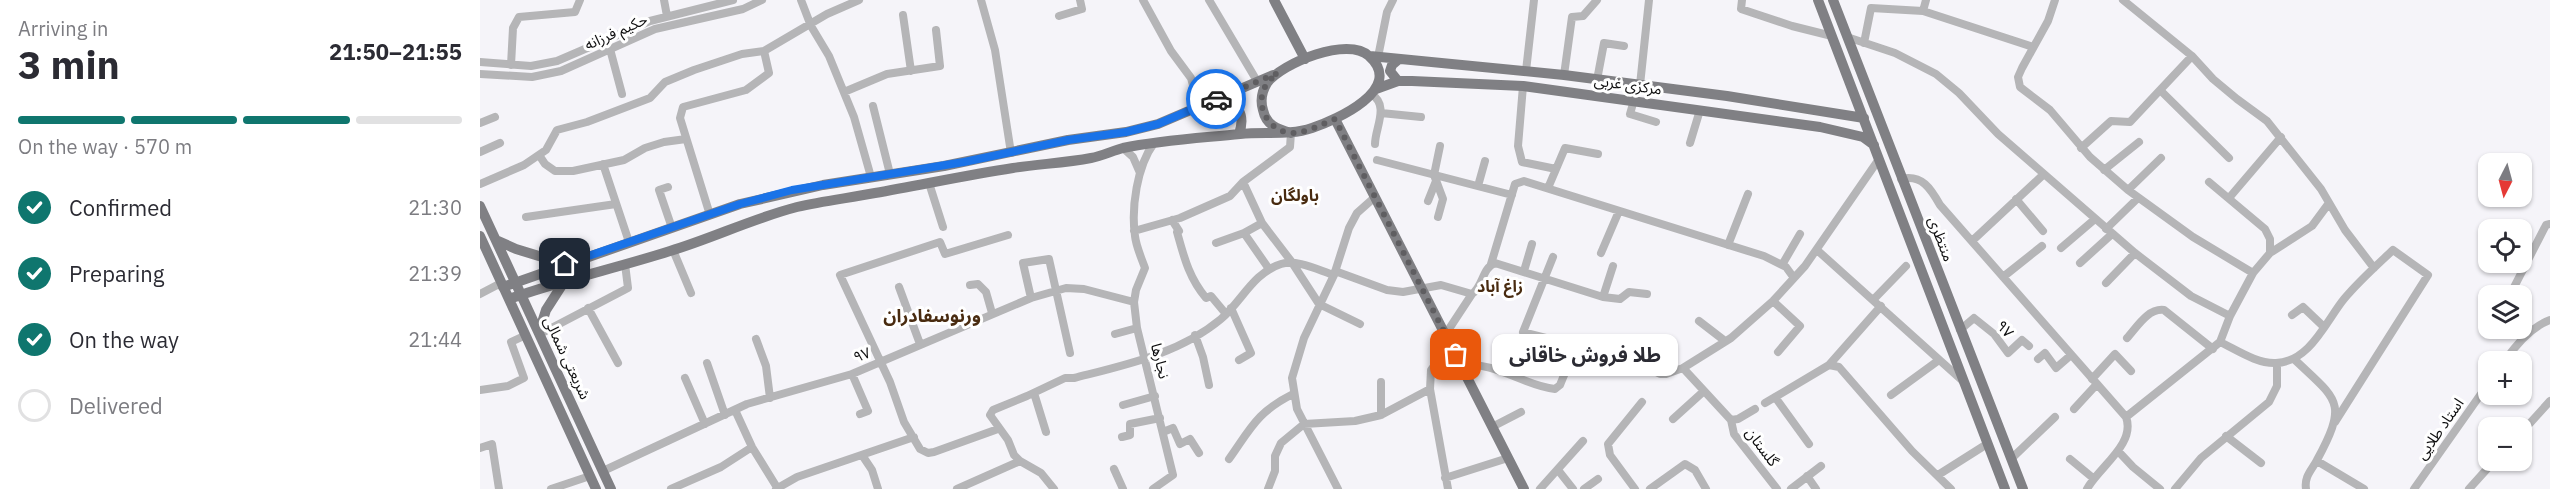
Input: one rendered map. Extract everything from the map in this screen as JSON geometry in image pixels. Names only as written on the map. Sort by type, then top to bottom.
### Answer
[{"type":"main road","points":[[1274,0],[1305,59]]},
{"type":"main road","name":"منتظری","points":[[1818,0],[2005,489]]},
{"type":"main road","name":"منتظری","points":[[1833,0],[2023,489]]},
{"type":"main road","name":"مرکزی غربی","points":[[502,285],[740,204],[792,190],[1011,153],[1158,124],[1278,73],[1305,59],[1340,48],[1351,48],[1374,56],[1564,75],[1864,118]]},
{"type":"main road","points":[[1374,56],[1378,76],[1374,92]]},
{"type":"main road","points":[[1398,81],[1390,71],[1392,65],[1399,59]]},
{"type":"main road","points":[[1278,73],[1264,89],[1261,97],[1262,107],[1264,116],[1274,128],[1291,133]]},
{"type":"main road","name":"مرکزی غربی","points":[[509,299],[673,250],[721,231],[797,207],[929,183],[1091,158],[1123,148],[1154,143],[1239,134],[1291,133],[1309,129],[1335,119],[1363,103],[1374,92],[1398,81],[1523,86],[1634,100],[1820,127],[1863,137],[1874,145]]},
{"type":"main road","points":[[1218,98],[1231,101],[1239,110],[1243,124],[1239,134]]},
{"type":"main road","points":[[1335,119],[1524,489]]},
{"type":"main road","points":[[1068,140],[1064,148],[1068,160]]},
{"type":"main road","name":"شریعتی شمالی","points":[[480,206],[611,489]]},
{"type":"main road","name":"شریعتی شمالی","points":[[480,236],[596,489]]},
{"type":"main road","points":[[496,240],[516,249],[565,264],[561,273],[566,281],[546,310],[540,333]]},
{"type":"street","points":[[511,65],[513,28],[519,17],[575,12],[580,0]]},
{"type":"street","points":[[664,0],[667,16]]},
{"type":"street","name":"حکیم فرزانه","points":[[480,62],[531,66],[557,61],[650,21],[733,0]]},
{"type":"street","name":"حکیم فرزانه","points":[[480,74],[532,77],[561,71],[655,29],[743,9],[762,0]]},
{"type":"street","points":[[801,0],[811,26],[829,56],[844,92],[872,177]]},
{"type":"street","points":[[480,184],[497,178],[539,155],[546,150],[557,130],[650,98],[665,82],[694,70],[742,54],[764,51],[811,26],[827,14],[859,0]]},
{"type":"street","points":[[981,0],[995,50],[1011,153]]},
{"type":"street","points":[[1059,16],[1082,9],[1080,0]]},
{"type":"street","points":[[1143,0],[1171,51],[1191,78],[1199,106]]},
{"type":"street","points":[[1209,0],[1257,81]]},
{"type":"street","points":[[1374,56],[1387,12],[1393,0]]},
{"type":"street","points":[[1526,71],[1534,0]]},
{"type":"street","points":[[1564,75],[1572,17],[1583,16],[1598,0]]},
{"type":"street","points":[[1640,85],[1649,0]]},
{"type":"street","points":[[1742,0],[1741,9],[1832,36]]},
{"type":"street","points":[[1923,10],[1926,0]]},
{"type":"street","points":[[2055,0],[2048,21],[2022,68],[2018,83],[2050,110],[2080,147],[2128,190],[2193,237],[2253,273]]},
{"type":"street","points":[[2123,0],[2192,56],[2213,79],[2267,121],[2321,189],[2345,230],[2374,268]]},
{"type":"street","points":[[1864,43],[1871,8],[1923,10],[2033,47]]},
{"type":"street","points":[[694,10],[697,21]]},
{"type":"street","points":[[903,15],[911,70]]},
{"type":"street","points":[[844,92],[887,74],[940,66],[936,30]]},
{"type":"street","points":[[1847,37],[1911,60],[1936,74],[1959,93],[1998,134],[2135,253],[2191,296],[2229,316]]},
{"type":"street","points":[[1597,80],[1604,43],[1624,46]]},
{"type":"street","points":[[610,49],[622,94]]},
{"type":"street","points":[[710,215],[680,118],[683,107],[746,90],[769,73],[764,51]]},
{"type":"street","points":[[2080,147],[2111,121],[2130,122],[2192,56]]},
{"type":"street","points":[[1523,86],[1518,146],[1522,162],[1556,169]]},
{"type":"street","points":[[2160,90],[2229,158]]},
{"type":"street","points":[[1374,92],[1381,113],[1375,144]]},
{"type":"street","points":[[1634,100],[1630,114],[1656,122]]},
{"type":"street","points":[[873,106],[890,174]]},
{"type":"street","points":[[1690,143],[1700,110]]},
{"type":"street","points":[[1381,113],[1421,117]]},
{"type":"street","points":[[480,123],[495,117]]},
{"type":"street","points":[[1154,143],[1140,173],[1133,220],[1134,231],[1172,220],[1230,196],[1243,182],[1290,147],[1291,133]]},
{"type":"street","points":[[2229,198],[2281,137]]},
{"type":"street","points":[[539,155],[545,164],[555,171],[573,171],[624,160],[645,148],[686,139]]},
{"type":"street","points":[[2104,170],[2139,142]]},
{"type":"street","points":[[480,152],[500,143]]},
{"type":"street","points":[[1428,201],[1435,178],[1440,146]]},
{"type":"street","points":[[1123,148],[1133,158],[1140,173]]},
{"type":"street","points":[[1548,188],[1565,148],[1598,154]]},
{"type":"street","points":[[1553,257],[1522,332],[1629,359],[1660,374],[1666,374],[1683,368],[1725,341],[1773,301],[1817,250],[1879,159]]},
{"type":"street","points":[[2128,190],[2161,159]]},
{"type":"street","points":[[1377,160],[1435,178],[1512,195]]},
{"type":"street","points":[[1478,186],[1485,161]]},
{"type":"street","points":[[603,164],[629,242]]},
{"type":"street","points":[[1971,241],[2044,174]]},
{"type":"street","points":[[1901,179],[1910,177],[1924,183],[1971,241],[2126,417],[2129,430],[2118,451],[2093,478],[2087,489]]},
{"type":"street","points":[[1435,178],[1443,199],[1438,217]]},
{"type":"street","points":[[1448,489],[1430,389],[1431,370],[1491,264],[1515,184],[1524,181],[1764,256],[1782,265],[1794,278]]},
{"type":"street","points":[[1243,182],[1262,223],[1291,261],[1319,304],[1360,324]]},
{"type":"street","points":[[2209,182],[2265,229],[2270,239],[2270,253]]},
{"type":"street","points":[[929,183],[943,227]]},
{"type":"street","points":[[668,187],[659,190],[672,228]]},
{"type":"street","points":[[1728,245],[1748,194]]},
{"type":"street","points":[[1339,489],[1304,424],[1293,394],[1292,378],[1304,338],[1334,273],[1349,228],[1357,213],[1375,197]]},
{"type":"street","points":[[2080,263],[2138,198]]},
{"type":"street","points":[[2016,199],[2043,231]]},
{"type":"street","points":[[2126,417],[2220,342],[2229,316],[2253,273],[2270,253],[2312,226],[2329,203]]},
{"type":"street","points":[[526,217],[616,204]]},
{"type":"street","points":[[1601,253],[1619,211]]},
{"type":"street","points":[[2061,248],[2095,219]]},
{"type":"street","points":[[1172,220],[1179,231],[1177,232],[1188,270],[1197,287],[1206,298],[1211,296],[1228,311],[1251,352],[1239,360]]},
{"type":"street","points":[[1216,243],[1244,233],[1262,223]]},
{"type":"street","points":[[2515,285],[2546,225],[2550,224]]},
{"type":"street","name":"نجارها","points":[[1134,231],[1145,268],[1136,290],[1134,303],[1137,328],[1173,475],[1153,489]]},
{"type":"street","points":[[1244,233],[1269,269]]},
{"type":"street","points":[[1782,265],[1800,234]]},
{"type":"street","points":[[998,429],[928,453],[920,449],[904,422],[880,362],[840,275],[940,242],[945,254],[1008,235]]},
{"type":"street","points":[[1524,271],[1532,244]]},
{"type":"street","points":[[2003,277],[2042,246]]},
{"type":"street","points":[[673,250],[691,293]]},
{"type":"street","points":[[1817,250],[1964,382]]},
{"type":"street","points":[[2220,342],[2247,355],[2277,363],[2294,359],[2315,341],[2343,300],[2393,250],[2428,274],[2335,422],[2317,461],[2307,475],[2306,489]]},
{"type":"street","points":[[2106,283],[2135,253]]},
{"type":"street","points":[[1030,298],[1023,263],[1049,259],[1070,353]]},
{"type":"street","points":[[1054,489],[1035,468],[1020,461],[1014,455],[1008,440],[990,415],[993,410],[1065,378],[1074,378],[1146,360],[1195,335],[1228,311],[1255,279],[1269,269],[1291,261],[1388,290],[1403,292],[1441,285],[1472,294]]},
{"type":"street","points":[[540,333],[628,288],[625,264]]},
{"type":"street","points":[[1491,264],[1524,271],[1603,297],[1620,299],[1629,292],[1647,294]]},
{"type":"street","points":[[1603,297],[1613,266]]},
{"type":"street","points":[[1765,403],[1829,365],[1906,266]]},
{"type":"street","points":[[970,285],[978,284],[986,292],[992,313]]},
{"type":"street","points":[[480,294],[502,285]]},
{"type":"street","points":[[899,287],[920,344]]},
{"type":"street","name":"۹۷","points":[[603,471],[735,410],[852,374],[1030,298],[1066,288],[1084,289],[1134,303]]},
{"type":"street","points":[[1773,301],[1800,326],[1778,352]]},
{"type":"street","points":[[2292,315],[2303,307],[2324,327]]},
{"type":"street","points":[[588,308],[618,363]]},
{"type":"street","points":[[2127,338],[2148,315],[2158,309],[2164,310],[2213,349]]},
{"type":"street","name":"۹۷","points":[[1960,330],[1974,318],[1994,334],[2008,353],[2022,340],[2029,346]]},
{"type":"street","points":[[2512,351],[2543,322],[2550,320]]},
{"type":"street","points":[[1699,321],[1725,341]]},
{"type":"street","points":[[1115,334],[1137,328]]},
{"type":"street","points":[[480,390],[508,386],[524,378],[511,342],[526,335]]},
{"type":"street","points":[[1195,335],[1209,385]]},
{"type":"street","points":[[756,339],[766,366],[770,398]]},
{"type":"street","points":[[1461,366],[1477,365],[1555,389],[1560,386],[1576,346]]},
{"type":"street","points":[[2038,359],[2045,353],[2056,368],[2071,355]]},
{"type":"street","points":[[2074,409],[2115,354],[2132,371]]},
{"type":"street","points":[[2294,359],[2328,392],[2335,403],[2335,422]]},
{"type":"street","points":[[1891,395],[1939,360]]},
{"type":"street","points":[[707,363],[725,415]]},
{"type":"street","points":[[2175,489],[2201,458],[2274,394],[2277,386],[2277,363]]},
{"type":"street","points":[[1829,365],[1839,367],[1843,371],[1912,451],[1951,489]]},
{"type":"street","name":"گلستان","points":[[1683,368],[1731,420],[1734,434],[1777,489]]},
{"type":"street","points":[[852,374],[868,411],[860,414]]},
{"type":"street","points":[[685,378],[705,424]]},
{"type":"street","points":[[1381,382],[1381,414]]},
{"type":"street","points":[[1268,489],[1275,471],[1275,456],[1281,443],[1304,424],[1355,421],[1381,414],[1430,389]]},
{"type":"street","points":[[1673,418],[1704,391]]},
{"type":"street","points":[[1034,393],[1046,432]]},
{"type":"street","points":[[1228,459],[1250,426],[1266,410],[1293,394]]},
{"type":"street","points":[[1123,405],[1155,396]]},
{"type":"street","points":[[1775,397],[1809,444]]},
{"type":"street","name":"استاد طلایی","points":[[2414,489],[2478,398]]},
{"type":"street","points":[[2532,421],[2550,401]]},
{"type":"street","points":[[1635,489],[1610,455],[1608,444],[1642,402]]},
{"type":"street","points":[[1731,420],[1738,419],[1755,409]]},
{"type":"street","points":[[735,410],[752,447],[777,489],[797,477],[914,437]]},
{"type":"street","points":[[1492,427],[1521,412]]},
{"type":"street","points":[[2011,459],[2055,417]]},
{"type":"street","points":[[1122,437],[1130,435],[1130,424],[1160,418]]},
{"type":"street","points":[[1163,432],[1173,428],[1180,444],[1190,439],[1199,453]]},
{"type":"street","points":[[2226,436],[2262,463]]},
{"type":"street","points":[[1540,489],[1583,441]]},
{"type":"street","points":[[480,448],[492,444],[499,489]]},
{"type":"street","points":[[1938,475],[1987,444]]},
{"type":"street","points":[[671,489],[721,467],[752,447]]},
{"type":"street","points":[[2118,451],[2160,489]]},
{"type":"street","points":[[862,455],[872,470],[878,489]]},
{"type":"street","points":[[1445,478],[1508,458]]},
{"type":"street","points":[[2070,459],[2093,478]]},
{"type":"street","points":[[957,489],[1020,461]]},
{"type":"street","points":[[2317,461],[2364,489]]},
{"type":"street","points":[[1650,489],[1685,464],[1695,470],[1706,489]]},
{"type":"street","points":[[1791,489],[1821,466]]},
{"type":"street","points":[[1114,469],[1123,489]]},
{"type":"street","points":[[1558,470],[1573,489]]},
{"type":"street","points":[[2469,489],[2485,471]]},
{"type":"street","points":[[555,488],[590,476]]},
{"type":"street","points":[[1807,476],[1816,489]]},
{"type":"street","points":[[1587,488],[1598,479]]},
{"type":"way so far","points":[[1216,99],[1278,73],[1268,82],[1261,97],[1264,116],[1274,128],[1291,133],[1335,119],[1456,355]]},
{"type":"place","name":"طلا فروش خاقانی","points":[[1456,355]]},
{"type":"district","name":"باولگان","points":[[1295,195]]},
{"type":"district","name":"زاغ آباد","points":[[1500,286]]},
{"type":"district","name":"ورنوسفادران","points":[[932,316]]},
{"type":"route","points":[[565,264],[740,204],[792,190],[985,159],[1068,140],[1126,132],[1158,124],[1216,99]]}]
